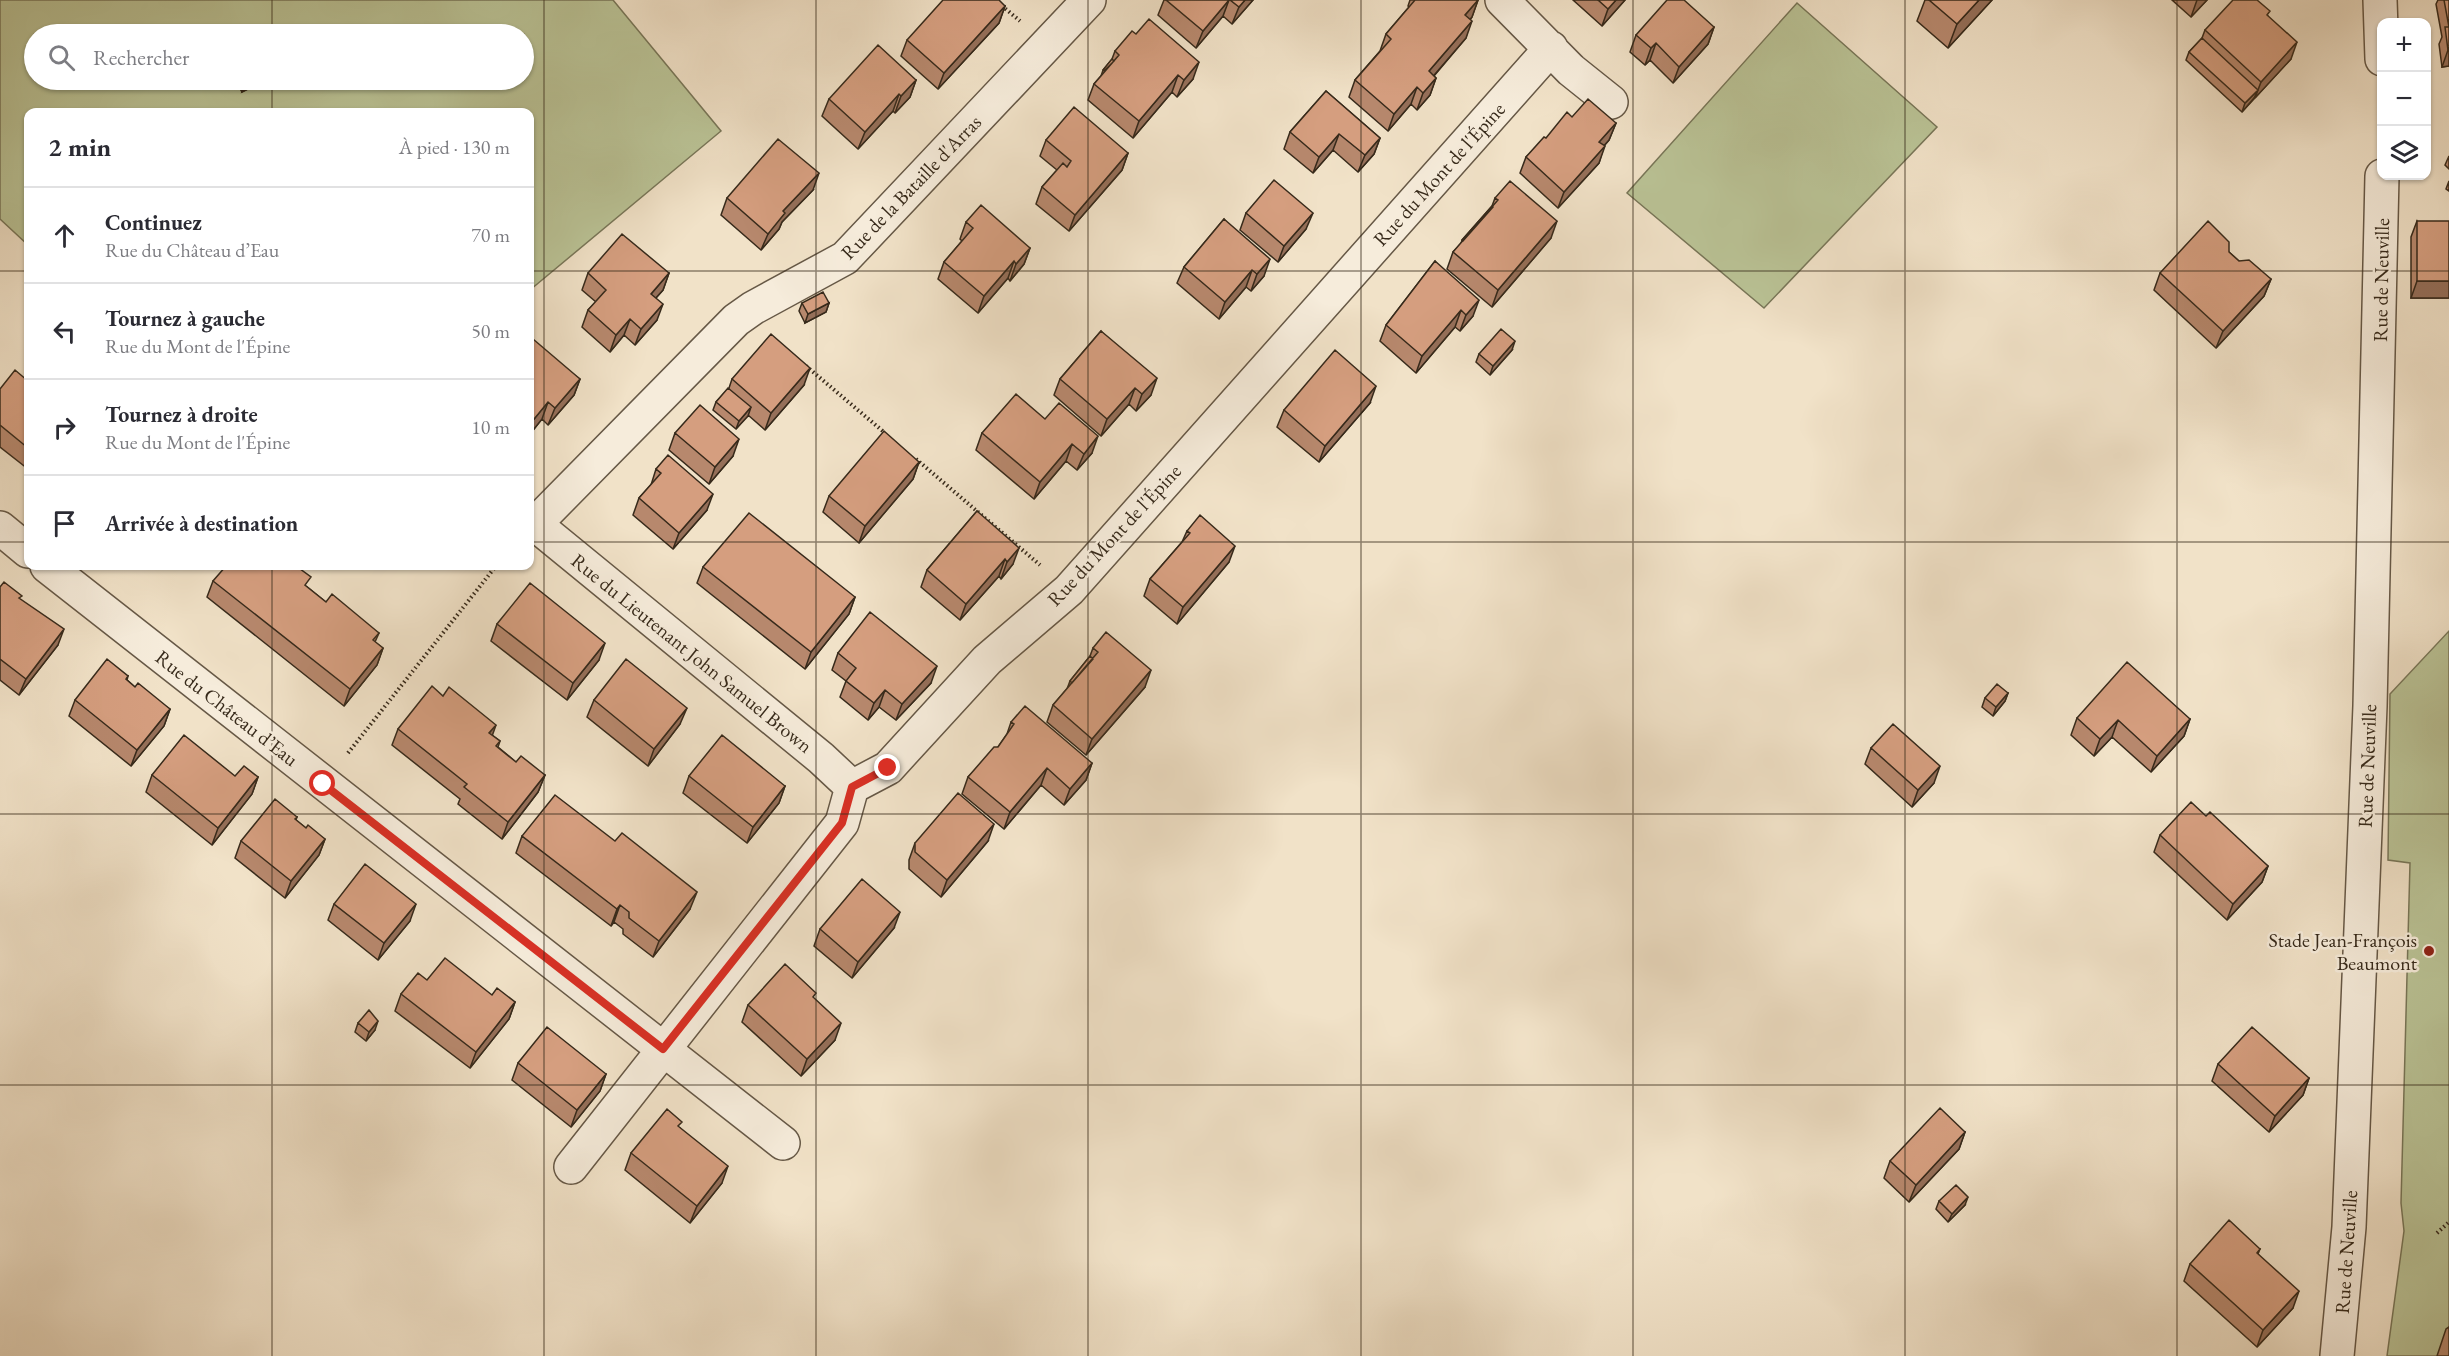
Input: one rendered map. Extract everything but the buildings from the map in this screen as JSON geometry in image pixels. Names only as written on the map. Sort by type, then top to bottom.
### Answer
[{"type":"street","name":"Rue de la Bataille d'Arras","points":[[534,520],[736,320],[753,308],[845,258],[1089,0]]},
{"type":"street","points":[[1502,0],[1570,70],[1611,102]]},
{"type":"street","points":[[2380,0],[2381,18]]},
{"type":"street","name":"Rue du Mont de l'Épine","points":[[852,787],[888,768],[987,660],[1069,590],[1551,48]]},
{"type":"street","name":"Rue de Neuville","points":[[2337,1356],[2349,1227],[2369,717],[2379,383],[2382,180]]},
{"type":"street","name":"Rue du Lieutenant John Samuel Brown","points":[[534,524],[821,758],[852,787]]},
{"type":"street","points":[[0,528],[24,548]]},
{"type":"street","name":"Rue du Château d’Eau","points":[[52,570],[783,1143]]},
{"type":"street","points":[[571,1167],[842,823],[852,787]]},
{"type":"path","points":[[796,358],[887,434]]},
{"type":"path","points":[[914,457],[1069,590]]},
{"type":"path","points":[[323,784],[493,570]]},
{"type":"path","points":[[2437,1233],[2449,1222]]},
{"type":"green space","points":[[0,0],[613,0],[721,131],[534,287],[534,108],[24,108],[24,241],[0,219]]},
{"type":"green space","points":[[1797,3],[1937,127],[1764,308],[1627,193]]},
{"type":"green space","name":"Stade Jean-François Beaumont","points":[[2449,631],[2449,1356],[2387,1356],[2404,1231],[2401,1203],[2410,863],[2388,860],[2390,694]]},
{"type":"place","name":"Stade Jean-François Beaumont","points":[[2429,951]]},
{"type":"route","points":[[323,784],[663,1049],[842,823],[852,787],[888,768]]}]
